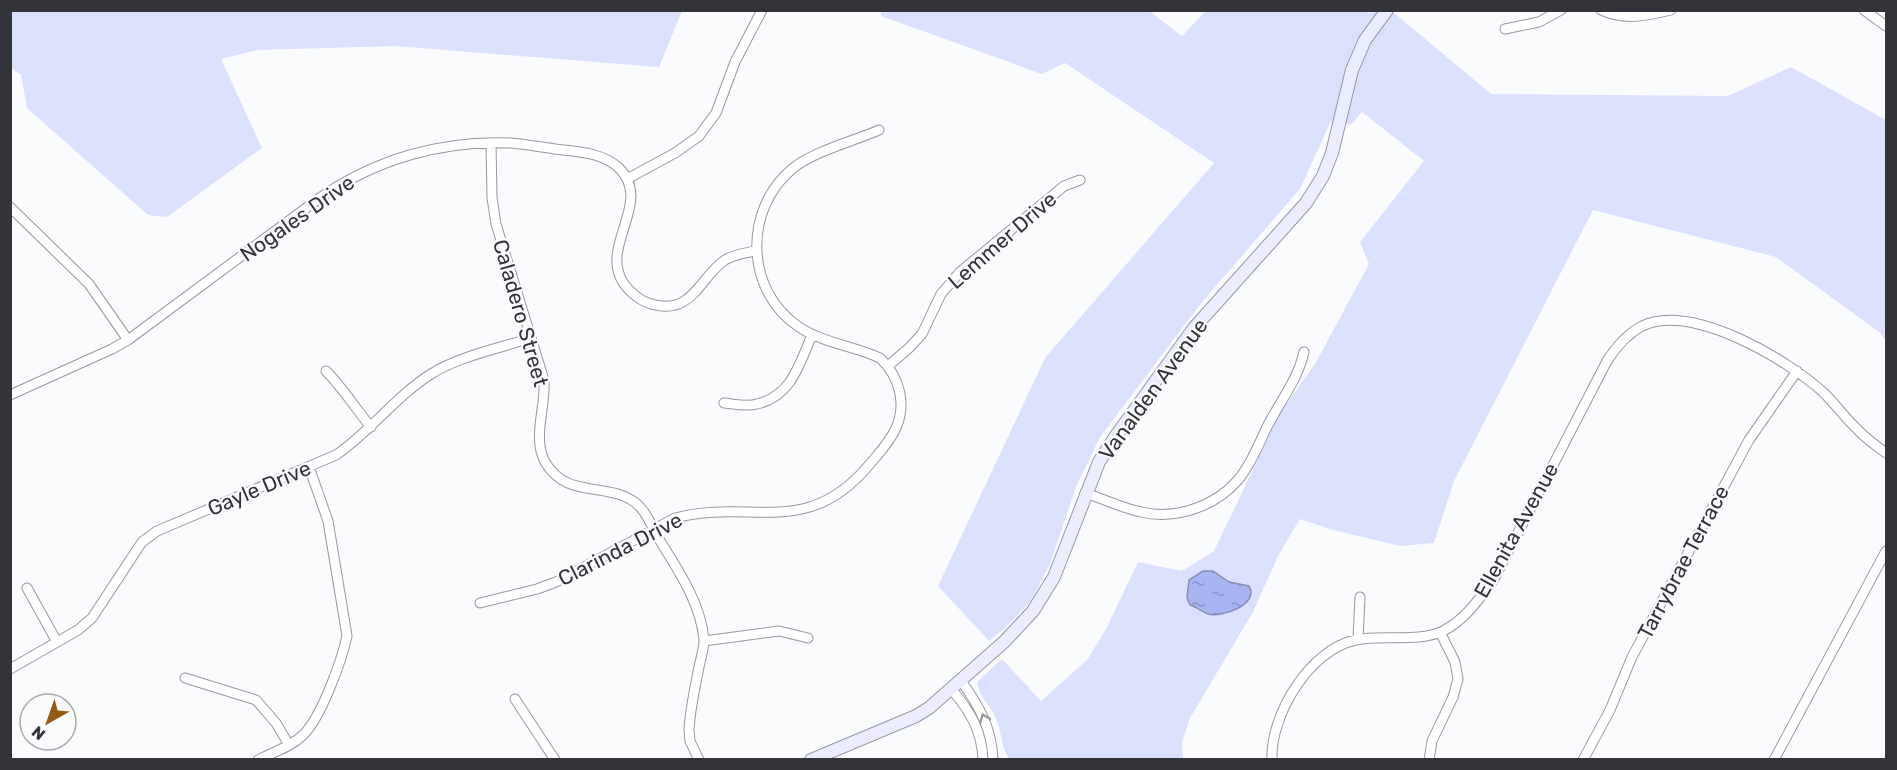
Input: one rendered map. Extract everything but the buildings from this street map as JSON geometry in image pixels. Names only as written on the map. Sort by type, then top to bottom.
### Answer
[{"type":"main road","name":"Vanalden Avenue","points":[[811,759],[916,716],[956,686],[1004,642],[1033,610],[1054,577],[1085,493],[1104,453],[1194,328],[1306,203],[1323,176],[1332,153],[1352,70],[1365,40],[1387,10]]},
{"type":"street","points":[[756,251],[738,254],[724,261],[698,292],[688,299],[663,306],[638,298],[621,279],[616,265],[617,250],[631,201],[627,179],[675,153],[699,136],[716,113],[735,62],[762,10]]},
{"type":"street","points":[[1505,29],[1539,22],[1561,10]]},
{"type":"street","points":[[1601,10],[1614,16],[1641,18],[1671,10]]},
{"type":"street","points":[[1864,10],[1887,26]]},
{"type":"street","points":[[879,130],[792,168],[779,182],[763,208],[757,226],[756,251],[763,285],[779,309],[796,325],[812,335],[880,358],[888,366]]},
{"type":"street","name":"Caladero Street","points":[[492,143],[492,198],[496,224],[544,380],[545,395],[539,435],[540,448],[545,462],[568,484],[582,489],[618,494],[634,502],[644,512],[681,575],[699,613],[704,641],[689,730],[690,741],[699,759]]},
{"type":"street","name":"Nogales Drive","points":[[10,396],[128,340],[321,197],[351,178],[391,160],[464,144],[511,143],[591,153],[613,164],[627,179]]},
{"type":"street","name":"Lemmer Drive","points":[[888,366],[922,334],[942,294],[960,272],[1064,186],[1080,180]]},
{"type":"street","points":[[10,207],[89,284],[128,340]]},
{"type":"street","name":"Ellenita Avenue","points":[[1272,759],[1271,746],[1277,724],[1297,685],[1313,664],[1346,643],[1358,639],[1410,637],[1440,632],[1457,622],[1476,603],[1494,579],[1607,361],[1616,347],[1630,335],[1643,326],[1665,321],[1688,322],[1720,330],[1752,344],[1797,371]]},
{"type":"street","points":[[724,403],[756,405],[782,393],[792,380],[812,335]]},
{"type":"street","name":"Gayle Drive","points":[[10,669],[78,630],[92,618],[142,542],[157,531],[336,455],[352,444],[417,383],[444,366],[531,338]]},
{"type":"street","points":[[1085,493],[1141,512],[1160,515],[1201,507],[1225,493],[1238,480],[1247,466],[1275,411],[1298,374],[1304,352]]},
{"type":"street","name":"Clarinda Drive","points":[[480,603],[537,589],[675,518],[692,514],[787,512],[809,508],[832,497],[850,485],[892,437],[900,420],[901,399],[896,379],[888,366]]},
{"type":"street","points":[[326,371],[340,385],[353,406],[371,427]]},
{"type":"street","points":[[1797,371],[1824,393],[1858,431],[1887,453]]},
{"type":"street","name":"Tarrybrae Terrace","points":[[1583,759],[1610,710],[1632,657],[1749,440],[1797,371]]},
{"type":"street","points":[[258,759],[289,745],[304,734],[315,720],[343,655],[347,636],[328,521],[309,467]]},
{"type":"street","points":[[1774,759],[1887,551]]},
{"type":"street","points":[[27,588],[57,642]]},
{"type":"street","points":[[1358,639],[1360,597]]},
{"type":"street","points":[[704,641],[779,631],[808,638]]},
{"type":"street","points":[[1429,759],[1432,741],[1453,697],[1458,679],[1455,662],[1440,632]]},
{"type":"street","points":[[184,678],[256,700],[276,723],[289,745]]},
{"type":"street","points":[[956,686],[978,728],[983,759]]},
{"type":"street","points":[[956,686],[983,713],[991,739],[993,759]]},
{"type":"street","points":[[515,699],[555,759]]},
{"type":"shaded area","points":[[881,10],[1149,11],[1182,36],[1206,11],[1369,11],[1368,15],[1372,11],[1392,11],[1491,94],[1728,96],[1791,67],[1886,120],[1886,341],[1879,332],[1776,257],[1593,210],[1454,481],[1434,543],[1400,546],[1333,530],[1300,519],[1278,556],[1253,612],[1190,718],[1182,742],[1183,759],[1010,759],[996,719],[980,692],[977,682],[1002,659],[1041,701],[1087,660],[1106,629],[1138,562],[1182,571],[1214,551],[1280,413],[1315,364],[1369,264],[1360,242],[1424,161],[1362,112],[1351,125],[1331,121],[1300,189],[1202,302],[1100,437],[1076,487],[1050,564],[1030,602],[989,641],[938,586],[1045,358],[1214,163],[1065,63],[1042,74],[881,16]]},
{"type":"shaded area","points":[[10,11],[682,11],[659,67],[395,46],[257,50],[221,59],[262,148],[167,217],[148,215],[27,108],[21,75],[11,68]]},
{"type":"water","points":[[1203,571],[1213,571],[1229,582],[1249,586],[1251,593],[1249,599],[1245,604],[1230,612],[1214,615],[1190,605],[1187,598],[1189,580]]}]
